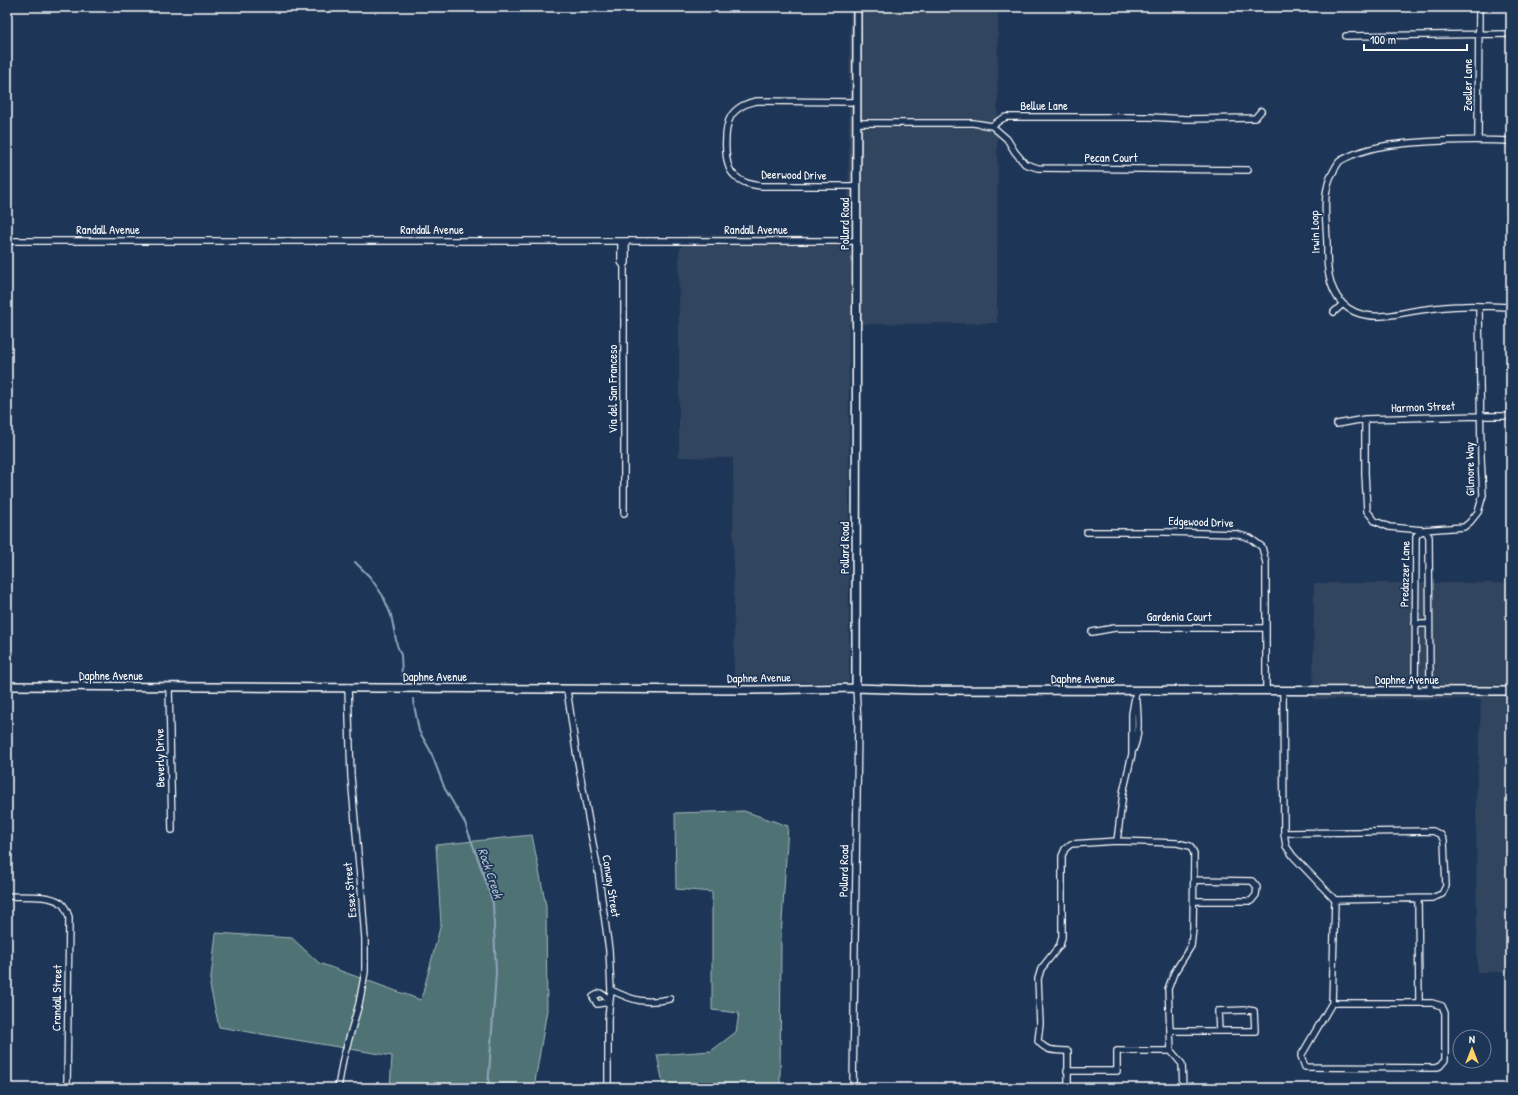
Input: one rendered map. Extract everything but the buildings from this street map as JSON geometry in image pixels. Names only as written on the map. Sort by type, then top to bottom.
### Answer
[{"type":"street","name":"Pollard Road","points":[[853,1088],[858,722],[856,688],[857,7]]},
{"type":"street","name":"Zoeller Lane","points":[[1478,140],[1479,7]]},
{"type":"street","points":[[1346,36],[1511,34]]},
{"type":"street","name":"Deerwood Drive","points":[[856,186],[762,186],[748,184],[733,175],[727,164],[726,148],[727,131],[731,116],[743,105],[750,102],[857,102]]},
{"type":"street","name":"Bellue Lane","points":[[992,126],[1006,117],[1150,117],[1186,119],[1255,118],[1261,111]]},
{"type":"street","points":[[857,124],[973,123],[992,126]]},
{"type":"street","name":"Pecan Court","points":[[992,126],[1007,139],[1025,164],[1038,168],[1248,170]]},
{"type":"street","name":"Irwin Loop","points":[[1511,141],[1478,140],[1414,143],[1370,148],[1339,163],[1330,178],[1325,196],[1328,242],[1327,268],[1329,280],[1334,292],[1343,304],[1354,312],[1369,316],[1384,317],[1419,310],[1463,306],[1511,308]]},
{"type":"street","name":"Randall Avenue","points":[[7,240],[623,242],[856,241]]},
{"type":"street","name":"Via del San Franceso","points":[[623,242],[621,262],[624,266],[624,513]]},
{"type":"street","points":[[1334,312],[1343,304]]},
{"type":"street","name":"Gilmore Way","points":[[1365,420],[1367,511],[1375,521],[1389,527],[1422,530],[1464,527],[1470,522],[1478,512],[1483,496],[1480,416],[1479,306]]},
{"type":"street","name":"Harmon Street","points":[[1337,424],[1365,420],[1511,416]]},
{"type":"street","name":"Predazzer Lane","points":[[1415,692],[1416,536],[1422,530],[1427,533],[1429,537],[1430,692]]},
{"type":"street","name":"Edgewood Drive","points":[[1088,532],[1236,534],[1250,538],[1262,548],[1266,563],[1266,691]]},
{"type":"street","points":[[1415,624],[1429,624]]},
{"type":"street","name":"Gardenia Court","points":[[1092,632],[1115,628],[1266,628]]},
{"type":"street","name":"Daphne Avenue","points":[[7,686],[209,688],[348,687],[567,690],[751,690],[856,688],[917,690],[1511,691]]},
{"type":"street","name":"Beverly Drive","points":[[169,687],[172,830]]},
{"type":"street","name":"Essex Street","points":[[338,1088],[343,1059],[359,1004],[365,972],[365,939],[351,776],[348,687]]},
{"type":"street","name":"Conway Street","points":[[567,690],[576,751],[602,898],[609,950],[611,990],[608,1088]]},
{"type":"street","points":[[1117,841],[1123,793],[1132,754],[1132,714],[1136,691]]},
{"type":"street","points":[[1283,691],[1284,833],[1286,846],[1293,856],[1335,900],[1332,1003],[1301,1056],[1305,1067],[1435,1068],[1440,1066],[1445,1060],[1445,1013],[1442,1006],[1432,1003],[1332,1003]]},
{"type":"street","points":[[1284,833],[1433,831],[1441,835],[1444,841],[1446,886],[1442,894],[1432,898],[1418,899],[1335,900]]},
{"type":"street","points":[[1068,1088],[1068,1051],[1050,1050],[1043,1047],[1038,1041],[1040,1024],[1038,979],[1041,969],[1060,945],[1062,937],[1062,856],[1065,848],[1071,844],[1117,841],[1177,843],[1190,846],[1194,853],[1194,901],[1191,946],[1174,972],[1168,989],[1171,1051],[1182,1064],[1183,1088]]},
{"type":"street","points":[[1194,880],[1252,881],[1257,887],[1256,895],[1251,901],[1194,901]]},
{"type":"street","name":"Crandall Street","points":[[7,896],[48,898],[60,903],[66,908],[69,916],[67,1088]]},
{"type":"street","points":[[1418,899],[1419,1003]]},
{"type":"street","points":[[611,990],[628,999],[642,1002],[670,1000]]},
{"type":"street","points":[[1170,1032],[1255,1031],[1254,1011],[1218,1011],[1219,1031]]},
{"type":"street","points":[[1067,1072],[1117,1071],[1117,1051],[1171,1051]]},
{"type":"shaded area","points":[[850,7],[998,7],[997,323],[849,324],[849,682],[734,684],[733,458],[679,457],[679,252],[687,235],[848,236]]},
{"type":"shaded area","points":[[1314,583],[1511,583],[1511,972],[1477,972],[1476,798],[1481,699],[1313,699]]},
{"type":"green space","points":[[744,811],[788,826],[781,938],[780,1088],[664,1088],[657,1055],[711,1051],[736,1032],[739,1013],[712,1010],[712,892],[676,889],[675,813]]},
{"type":"green space","points":[[532,835],[546,906],[547,1010],[534,1088],[390,1088],[392,1056],[219,1027],[210,986],[216,933],[292,938],[319,963],[421,1000],[441,924],[436,845]]},
{"type":"waterway","name":"Rock Creek","points":[[355,562],[370,577],[383,596],[391,615],[397,645],[401,655],[402,675]]},
{"type":"waterway","name":"Rock Creek","points":[[413,699],[419,731],[430,750],[445,789],[465,823],[493,903],[496,973],[488,1088]]}]
